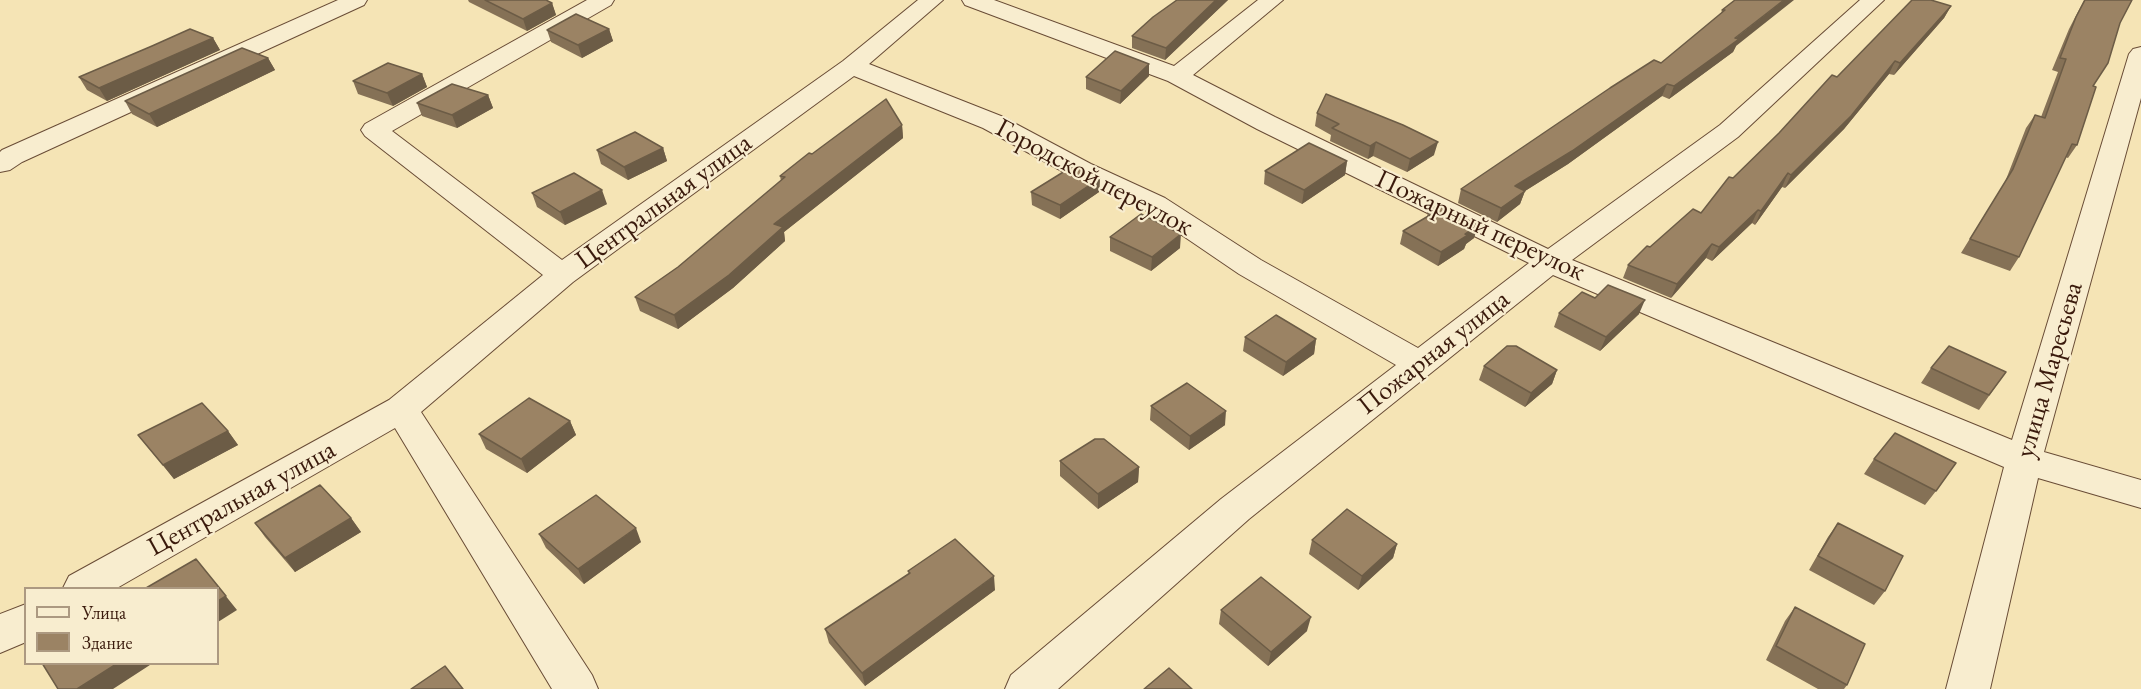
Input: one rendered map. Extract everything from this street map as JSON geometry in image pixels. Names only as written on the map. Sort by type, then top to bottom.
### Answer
[{"type":"street","points":[[0,164],[12,156],[356,0]]},
{"type":"street","points":[[562,275],[374,130],[603,0]]},
{"type":"street","name":"Центральная улица","points":[[84,587],[401,409],[562,275],[852,66],[932,0]]},
{"type":"street","name":"Пожарный переулок","points":[[973,0],[1177,76],[1266,123],[1550,262],[2024,460],[2141,494]]},
{"type":"street","points":[[1177,76],[1272,0]]},
{"type":"street","name":"Пожарная улица","points":[[1026,689],[1235,509],[1550,262],[1729,131],[1873,0]]},
{"type":"street","name":"улица Маресьева","points":[[1968,689],[2024,460],[2141,54]]},
{"type":"street","name":"Городской переулок","points":[[852,66],[992,123],[1081,170],[1155,204],[1250,267],[1420,364]]},
{"type":"street","points":[[401,409],[576,689]]},
{"type":"street","points":[[0,635],[24,622]]},
{"type":"building","points":[[485,0],[546,0],[552,3],[523,19]]},
{"type":"building","points":[[1177,0],[1216,0],[1166,48],[1132,36],[1153,17]]},
{"type":"building","points":[[1735,0],[1784,0],[1735,38],[1739,39],[1674,86],[1667,84],[1572,151],[1515,186],[1525,191],[1501,208],[1461,189],[1654,60],[1661,63]]},
{"type":"building","points":[[1912,0],[1931,0],[1951,6],[1900,63],[1895,61],[1851,116],[1791,175],[1788,173],[1761,211],[1758,210],[1719,247],[1712,244],[1677,284],[1628,265],[1647,246],[1650,247],[1693,209],[1701,213],[1729,177],[1733,178],[1779,133],[1832,75],[1837,77]]},
{"type":"building","points":[[2085,0],[2132,0],[2120,23],[2108,63],[2093,86],[2096,87],[2077,145],[2072,144],[2019,257],[1970,239],[2013,169],[2035,115],[2045,118],[2066,59],[2060,58]]},
{"type":"building","points":[[576,14],[609,29],[578,45],[547,30]]},
{"type":"building","points":[[190,29],[213,38],[99,88],[79,77],[152,46]]},
{"type":"building","points":[[242,48],[268,58],[149,114],[125,101]]},
{"type":"building","points":[[1115,51],[1149,64],[1121,91],[1086,77]]},
{"type":"building","points":[[388,63],[422,74],[387,93],[353,81]]},
{"type":"building","points":[[452,84],[488,95],[452,115],[417,103]]},
{"type":"building","points":[[1326,94],[1403,125],[1438,142],[1410,159],[1376,142],[1370,146],[1332,128],[1339,124],[1317,113]]},
{"type":"building","points":[[886,99],[902,125],[774,224],[783,227],[729,275],[674,315],[635,297],[678,267],[785,177],[780,176],[809,153],[812,154]]},
{"type":"building","points":[[635,132],[663,148],[624,167],[597,150]]},
{"type":"building","points":[[1309,143],[1347,161],[1304,190],[1265,171]]},
{"type":"building","points":[[1073,166],[1100,178],[1060,205],[1031,192]]},
{"type":"building","points":[[574,173],[602,190],[560,212],[532,193]]},
{"type":"building","points":[[1438,205],[1478,225],[1465,234],[1468,235],[1441,252],[1403,231],[1430,215],[1428,212]]},
{"type":"building","points":[[1141,214],[1181,234],[1152,257],[1110,237]]},
{"type":"building","points":[[1608,285],[1645,300],[1606,337],[1559,313],[1582,292],[1595,298]]},
{"type":"building","points":[[1276,315],[1316,339],[1286,362],[1245,337]]},
{"type":"building","points":[[1507,346],[1516,346],[1557,370],[1531,393],[1484,366]]},
{"type":"building","points":[[1949,346],[2006,372],[1989,395],[1931,368]]},
{"type":"building","points":[[1187,383],[1226,411],[1190,436],[1151,406]]},
{"type":"building","points":[[529,398],[570,421],[521,459],[479,434]]},
{"type":"building","points":[[202,403],[228,431],[163,465],[138,435]]},
{"type":"building","points":[[1895,433],[1956,463],[1936,491],[1874,459]]},
{"type":"building","points":[[1095,439],[1104,439],[1139,467],[1098,494],[1060,461]]},
{"type":"building","points":[[320,485],[351,518],[285,558],[255,523]]},
{"type":"building","points":[[596,495],[636,528],[578,569],[539,534]]},
{"type":"building","points":[[1347,509],[1397,544],[1362,576],[1312,540]]},
{"type":"building","points":[[1838,523],[1903,556],[1885,591],[1818,556]]},
{"type":"building","points":[[955,539],[994,576],[862,673],[825,629],[910,573],[908,571]]},
{"type":"building","points":[[196,559],[219,587],[148,587]]},
{"type":"building","points":[[1261,577],[1311,617],[1271,652],[1221,610]]},
{"type":"building","points":[[219,587],[226,596],[219,600]]},
{"type":"building","points":[[1795,607],[1865,644],[1847,685],[1776,646]]},
{"type":"building","points":[[43,665],[115,665],[77,689],[58,689]]},
{"type":"building","points":[[445,666],[463,689],[411,689]]},
{"type":"building","points":[[1169,668],[1192,689],[1144,689]]}]
